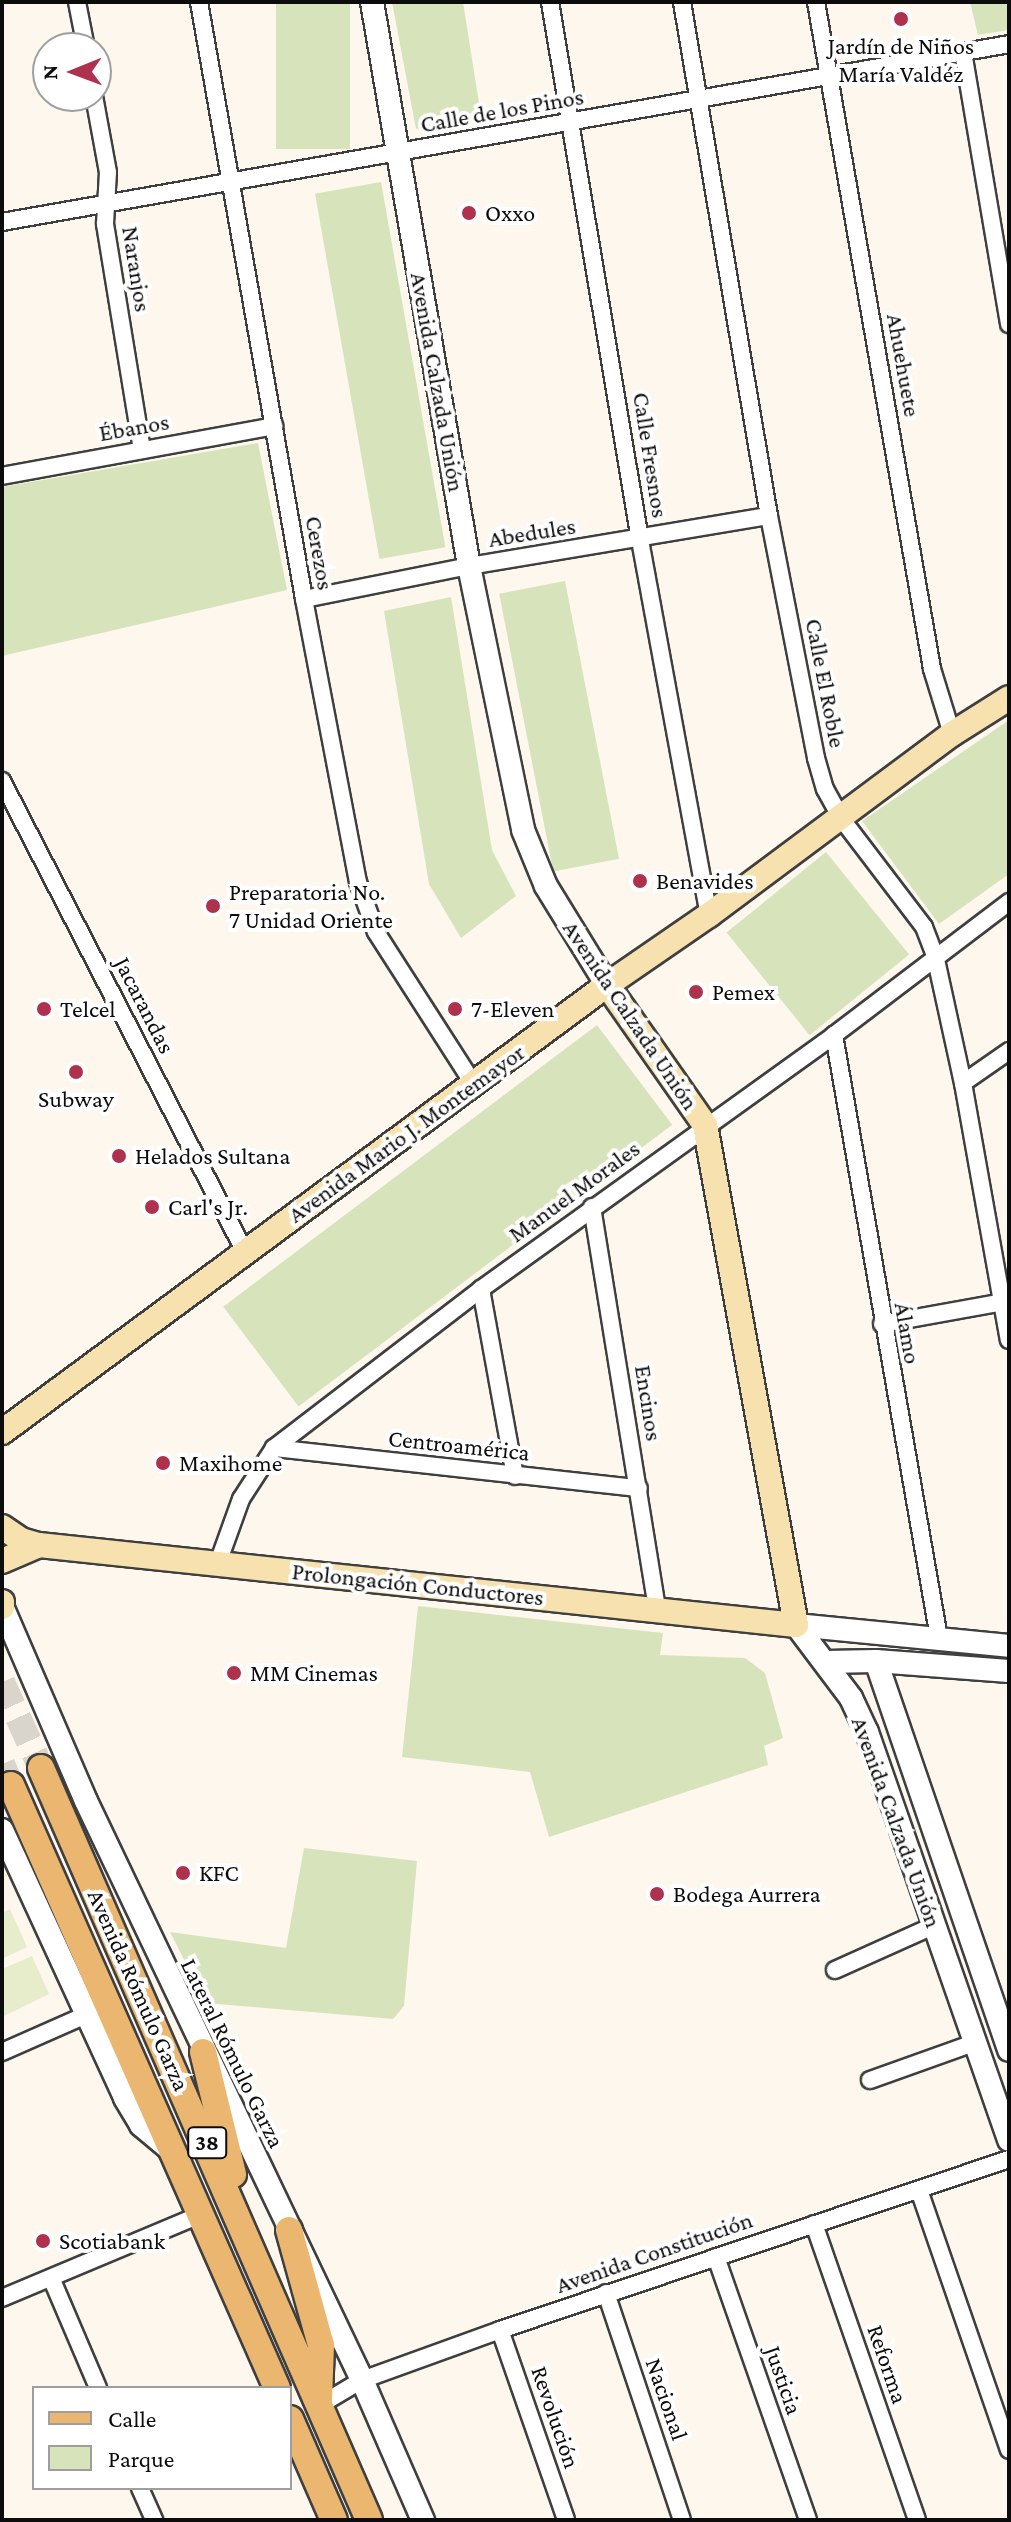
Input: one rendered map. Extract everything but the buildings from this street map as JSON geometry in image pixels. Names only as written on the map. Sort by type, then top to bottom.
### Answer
[{"type":"main road","name":"Avenida Mario J. Montemayor","points":[[2,1432],[607,985],[709,915],[952,734],[1009,698]]},
{"type":"main road","name":"Avenida Calzada Unión","points":[[607,985],[705,1125],[796,1625]]},
{"type":"main road","points":[[2,1425],[25,1414]]},
{"type":"main road","points":[[2,1527],[21,1540],[39,1545]]},
{"type":"main road","name":"Prolongación Conductores","points":[[39,1545],[796,1625]]},
{"type":"main road","points":[[2,1582],[8,1557],[39,1545]]},
{"type":"main road","name":"Avenida Rómulo Garza","points":[[41,1768],[243,2225],[369,2520]]},
{"type":"main road","name":"Avenida Rómulo Garza","points":[[11,1785],[276,2386]]},
{"type":"main road","points":[[203,2052],[217,2101],[243,2225]]},
{"type":"main road","points":[[289,2230],[321,2345],[319,2404]]},
{"type":"main road","points":[[292,2424],[334,2520]]},
{"type":"street","points":[[77,2],[83,32]]},
{"type":"street","name":"Cerezos","points":[[199,2],[351,855],[365,905],[395,965],[473,1083]]},
{"type":"street","name":"Avenida Calzada Unión","points":[[372,2],[469,566],[530,854],[607,985]]},
{"type":"street","name":"Calle Fresnos","points":[[550,2],[573,123],[640,540],[709,915]]},
{"type":"street","name":"Calle El Roble","points":[[682,2],[769,516],[816,758],[825,789],[841,818],[917,918],[935,955],[1006,1301],[1009,1340]]},
{"type":"street","name":"Ahuehuete","points":[[816,2],[932,669],[952,734]]},
{"type":"street","name":"Calle de los Pinos","points":[[2,222],[1009,44]]},
{"type":"street","points":[[963,52],[1009,324]]},
{"type":"street","name":"Naranjos","points":[[97,112],[108,172],[104,205],[142,450]]},
{"type":"street","name":"Ébanos","points":[[2,476],[274,426]]},
{"type":"street","name":"Abedules","points":[[304,599],[469,566],[640,540],[769,516]]},
{"type":"street","name":"Jacarandas","points":[[2,781],[245,1252]]},
{"type":"street","name":"Manuel Morales","points":[[218,1563],[241,1499],[274,1448],[481,1289],[834,1035],[935,955],[1009,902]]},
{"type":"street","name":"Álamo","points":[[834,1035],[939,1638]]},
{"type":"street","points":[[963,1083],[1009,1051]]},
{"type":"street","name":"Encinos","points":[[592,1207],[657,1608]]},
{"type":"street","points":[[481,1289],[515,1476]]},
{"type":"street","points":[[882,1324],[1006,1301]]},
{"type":"street","name":"Centroamérica","points":[[274,1448],[639,1488]]},
{"type":"street","name":"Lateral Rómulo Garza","points":[[2,1605],[8,1629],[86,1801],[362,2380],[423,2520]]},
{"type":"street","points":[[796,1625],[1009,1646]]},
{"type":"street","name":"Avenida Calzada Unión","points":[[796,1625],[851,1698],[867,1732],[1009,2140]]},
{"type":"street","points":[[826,1662],[876,1661],[1009,1671]]},
{"type":"street","name":"Avenida Calzada Unión","points":[[876,1661],[1009,2050]]},
{"type":"street","points":[[2,1830],[86,2015],[141,2125],[170,2149]]},
{"type":"street","points":[[835,1970],[935,1925]]},
{"type":"street","points":[[2,2052],[86,2015]]},
{"type":"street","points":[[870,2080],[977,2042]]},
{"type":"street","name":"Avenida Constitución","points":[[319,2404],[362,2380],[500,2330],[1009,2159]]},
{"type":"street","points":[[919,2190],[1009,2450]]},
{"type":"street","points":[[2,2298],[52,2280],[202,2214]]},
{"type":"street","name":"Reforma","points":[[814,2224],[917,2520]]},
{"type":"street","name":"Justicia","points":[[716,2257],[808,2520]]},
{"type":"street","points":[[52,2280],[97,2386]]},
{"type":"street","name":"Nacional","points":[[606,2293],[682,2520]]},
{"type":"street","name":"Revolución","points":[[500,2330],[566,2520]]},
{"type":"street","points":[[141,2490],[154,2520]]},
{"type":"green space","points":[[276,2],[350,2],[350,149],[276,149]]},
{"type":"green space","points":[[392,2],[463,2],[481,116],[416,129]]},
{"type":"green space","points":[[970,2],[1009,2],[1009,30],[978,35]]},
{"type":"green space","points":[[381,182],[445,547],[379,559],[315,194]]},
{"type":"green space","points":[[258,443],[287,590],[2,656],[2,487]]},
{"type":"green space","points":[[565,581],[619,859],[553,872],[499,594]]},
{"type":"green space","points":[[451,597],[492,850],[516,896],[461,938],[429,884],[384,611]]},
{"type":"green space","points":[[1009,720],[1009,874],[939,924],[862,821]]},
{"type":"green space","points":[[826,852],[909,955],[810,1035],[727,933]]},
{"type":"green space","points":[[597,1025],[672,1125],[298,1406],[223,1307]]},
{"type":"green space","points":[[418,1606],[663,1633],[660,1655],[745,1658],[765,1673],[783,1738],[764,1746],[768,1765],[549,1837],[530,1772],[402,1757]]},
{"type":"green space","points":[[304,1848],[417,1861],[404,2006],[393,2019],[206,2003],[170,1932],[286,1948]]},
{"type":"green space","points":[[10,1909],[27,1947],[2,1959],[2,1913]]},
{"type":"green space","points":[[32,1956],[49,1994],[2,2017],[2,1969]]},
{"type":"tunnel","points":[[2,1682],[41,1768]]},
{"type":"tunnel","points":[[2,1764],[11,1785]]},
{"type":"place","name":"Jardín de Niños María Valdéz","points":[[901,19]]},
{"type":"place","name":"Oxxo","points":[[469,213]]},
{"type":"place","name":"Benavides","points":[[640,881]]},
{"type":"place","name":"Preparatoria No. 7 Unidad Oriente","points":[[213,906]]},
{"type":"place","name":"Pemex","points":[[696,992]]},
{"type":"place","name":"Telcel","points":[[44,1009]]},
{"type":"place","name":"7-Eleven","points":[[455,1009]]},
{"type":"place","name":"Subway","points":[[76,1072]]},
{"type":"place","name":"Helados Sultana","points":[[119,1156]]},
{"type":"place","name":"Carl's Jr.","points":[[152,1207]]},
{"type":"place","name":"Maxihome","points":[[163,1463]]},
{"type":"place","name":"MM Cinemas","points":[[234,1673]]},
{"type":"place","name":"KFC","points":[[183,1873]]},
{"type":"place","name":"Bodega Aurrera","points":[[657,1894]]},
{"type":"place","name":"Scotiabank","points":[[43,2241]]}]
